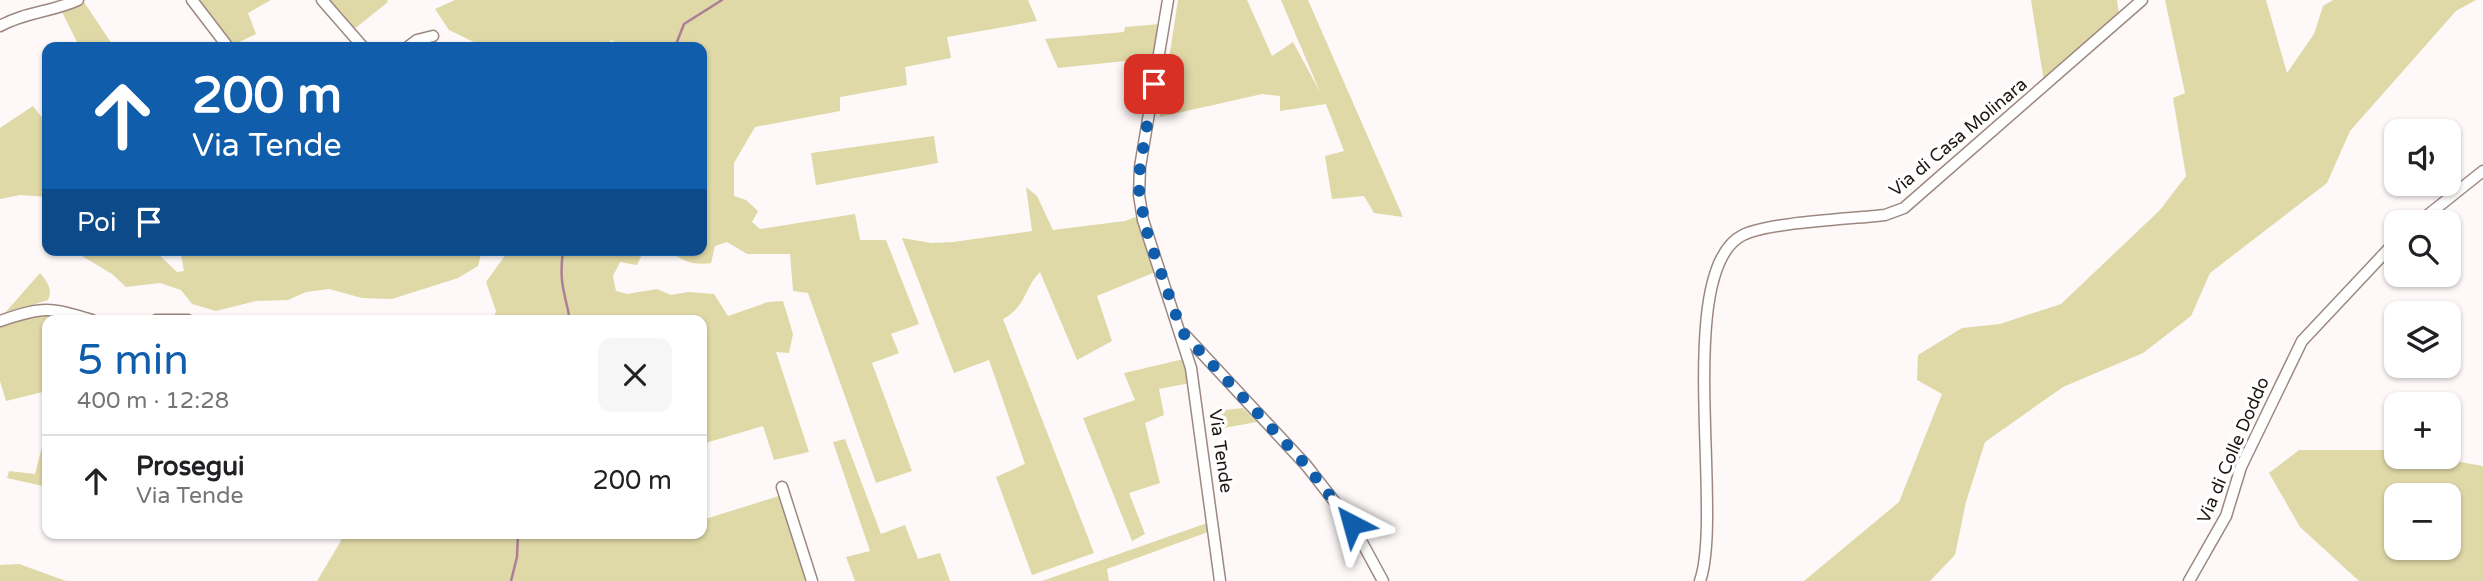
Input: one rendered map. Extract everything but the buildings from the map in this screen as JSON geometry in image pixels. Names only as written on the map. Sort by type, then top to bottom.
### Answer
[{"type":"street","points":[[0,26],[17,16],[54,10],[78,0]]},
{"type":"street","points":[[192,0],[224,42]]},
{"type":"street","points":[[322,0],[359,42]]},
{"type":"street","name":"Via Tende","points":[[1168,0],[1138,183],[1143,220],[1182,332],[1191,368],[1220,581]]},
{"type":"street","name":"Via di Casa Molinara","points":[[1700,581],[1706,541],[1705,331],[1713,281],[1734,242],[1757,231],[1885,215],[1905,208],[2142,0]]},
{"type":"street","points":[[414,42],[433,36]]},
{"type":"street","points":[[2434,210],[2483,171]]},
{"type":"street","name":"Via di Colle Doddo","points":[[2189,581],[2226,516],[2241,467],[2302,341],[2384,254]]},
{"type":"street","points":[[0,321],[44,308],[58,308],[78,315]]},
{"type":"street","points":[[1182,332],[1306,465],[1352,524],[1383,581]]},
{"type":"street","points":[[782,487],[812,581]]},
{"type":"shaded area","points":[[195,0],[271,0],[248,13],[256,34],[239,42],[228,42]]},
{"type":"shaded area","points":[[326,0],[387,0],[388,2],[353,30]]},
{"type":"shaded area","points":[[455,0],[1028,0],[1037,21],[947,37],[951,58],[905,67],[907,85],[840,97],[840,111],[755,127],[734,163],[734,196],[746,200],[758,211],[752,222],[760,229],[855,214],[860,240],[886,240],[919,324],[891,334],[899,353],[872,363],[912,471],[876,483],[808,293],[793,291],[790,254],[747,254],[727,242],[715,246],[711,263],[700,264],[678,256],[707,256],[707,42],[474,42],[449,30],[435,9]]},
{"type":"shaded area","points":[[1178,0],[1247,0],[1272,56],[1293,42],[1320,92],[1281,0],[1308,0],[1403,217],[1374,213],[1364,196],[1332,199],[1325,156],[1344,151],[1326,104],[1280,111],[1280,96],[1262,94],[1160,117]]},
{"type":"shaded area","points":[[2031,0],[2117,0],[2119,15],[2044,82]]},
{"type":"shaded area","points":[[2165,0],[2266,0],[2287,73],[2314,34],[2323,6],[2333,0],[2476,0],[2456,11],[2350,131],[2327,183],[2210,273],[2191,316],[2143,353],[2063,387],[1985,442],[1966,502],[1955,555],[1930,581],[1804,581],[1899,502],[1942,394],[1917,380],[1918,355],[1962,328],[2000,324],[2061,304],[2160,210],[2186,176],[2173,98],[2185,93]]},
{"type":"shaded area","points":[[84,2],[111,42],[77,42],[62,12]]},
{"type":"shaded area","points":[[1160,24],[1154,58],[1058,68],[1045,39],[1124,32],[1125,27]]},
{"type":"shaded area","points":[[33,106],[42,118],[42,197],[20,195],[0,199],[0,128]]},
{"type":"shaded area","points":[[934,136],[938,163],[816,185],[811,153]]},
{"type":"shaded area","points":[[1026,187],[1037,196],[1053,230],[1125,221],[1138,216],[1160,270],[1097,296],[1112,341],[1077,360],[1040,272],[1017,308],[1003,319],[1094,553],[1032,575],[996,477],[1025,464],[989,360],[954,373],[902,238],[931,243],[953,242],[1032,231]]},
{"type":"shaded area","points":[[82,256],[160,256],[177,272],[184,271],[181,256],[480,256],[478,266],[458,278],[392,299],[362,298],[329,289],[306,292],[288,300],[256,301],[216,311],[192,304],[181,290],[160,283],[126,287],[112,274]]},
{"type":"shaded area","points":[[505,256],[641,256],[637,265],[620,262],[613,276],[616,291],[627,294],[657,289],[671,295],[688,292],[714,294],[728,316],[768,302],[783,301],[793,334],[789,353],[776,352],[809,452],[774,460],[763,426],[707,443],[707,315],[495,315],[496,311],[486,282]]},
{"type":"shaded area","points":[[40,273],[48,286],[48,300],[4,314]]},
{"type":"shaded area","points":[[40,312],[56,315],[42,315],[42,392],[6,401],[0,381],[0,325]]},
{"type":"shaded area","points":[[1184,359],[1190,383],[1159,389],[1164,415],[1145,423],[1160,483],[1129,493],[1145,534],[1132,541],[1083,418],[1135,400],[1124,373]]},
{"type":"shaded area","points":[[1243,408],[1257,422],[1212,430],[1208,412]]},
{"type":"shaded area","points":[[845,439],[881,534],[905,525],[918,559],[940,553],[950,581],[855,581],[846,557],[870,551],[833,442]]},
{"type":"shaded area","points":[[42,447],[42,486],[7,478],[9,471],[35,474]]},
{"type":"shaded area","points":[[2299,450],[2384,450],[2384,469],[2461,469],[2461,462],[2483,466],[2483,581],[2359,581],[2300,527],[2269,473]]},
{"type":"shaded area","points":[[779,496],[806,581],[317,581],[342,539],[707,539],[707,518]]},
{"type":"shaded area","points":[[1207,523],[1208,532],[1107,569],[1109,581],[1042,581]]},
{"type":"shaded area","points":[[19,564],[66,581],[0,581],[0,565]]},
{"type":"waterway","points":[[677,42],[684,24],[722,0]]},
{"type":"waterway","points":[[562,256],[562,279],[569,315]]},
{"type":"waterway","points":[[511,581],[518,539]]},
{"type":"route","points":[[1154,84],[1140,167],[1139,195],[1148,236],[1182,332],[1306,465],[1352,524]]}]
